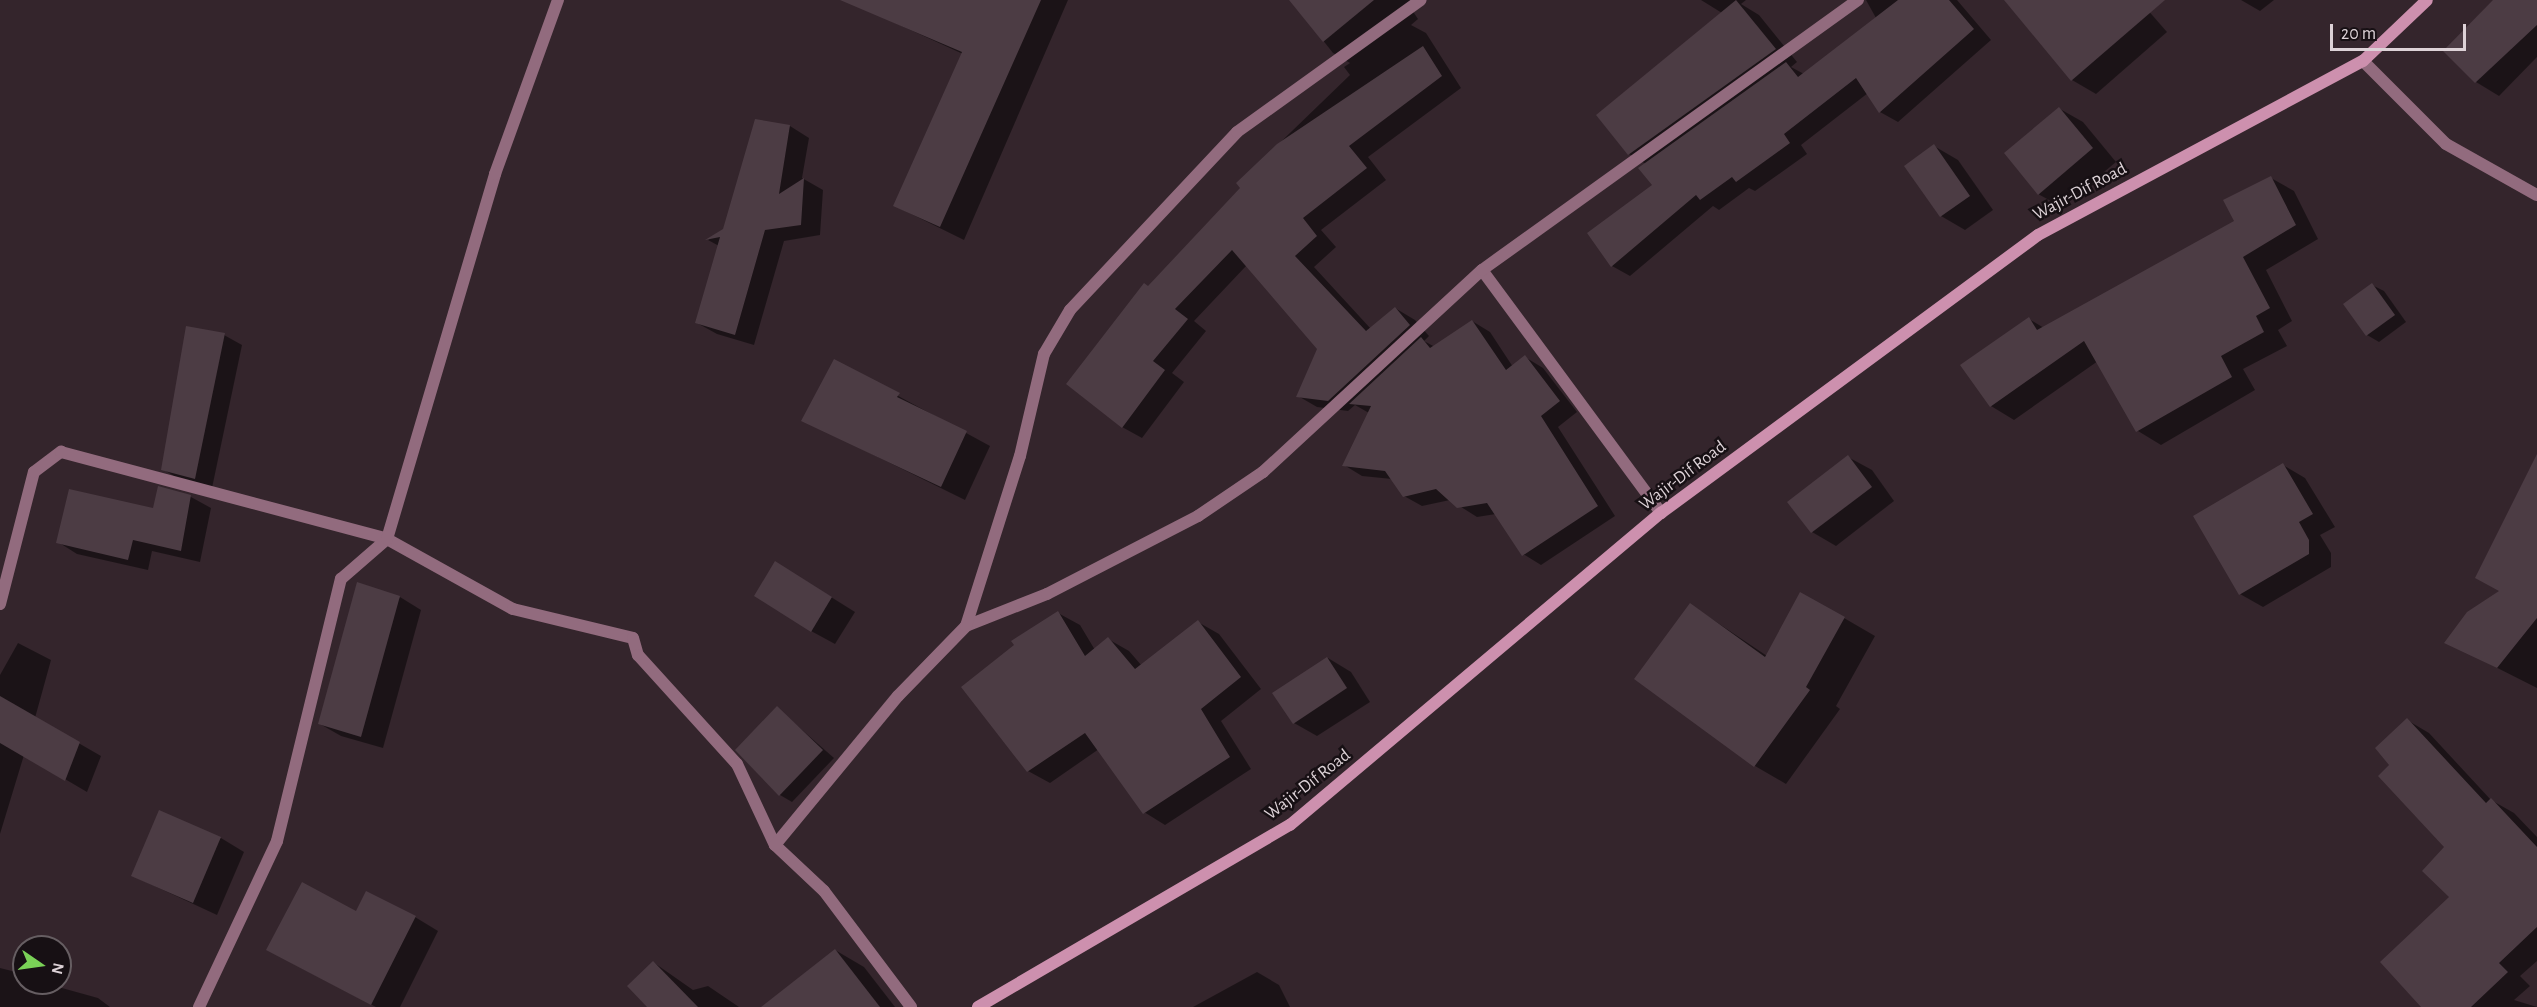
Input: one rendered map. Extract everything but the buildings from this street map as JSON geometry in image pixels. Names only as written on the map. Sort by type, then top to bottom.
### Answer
[{"type":"main road","name":"Wajir-Dif Road","points":[[978,1007],[1290,825],[1661,513],[2038,235],[2363,61],[2427,0]]},
{"type":"street","points":[[199,1007],[277,841],[341,579],[387,539],[495,174],[558,0]]},
{"type":"street","points":[[966,626],[1020,456],[1044,354],[1070,310],[1237,132],[1421,0]]},
{"type":"street","points":[[775,845],[897,696],[966,626],[1047,594],[1198,516],[1263,472],[1482,270],[1858,0]]},
{"type":"street","points":[[2363,61],[2446,144],[2537,195]]},
{"type":"street","points":[[1482,270],[1661,513]]},
{"type":"street","points":[[0,604],[34,471],[62,452],[387,539],[513,609],[633,638],[638,655],[736,764],[775,845],[824,891],[911,1007]]}]
